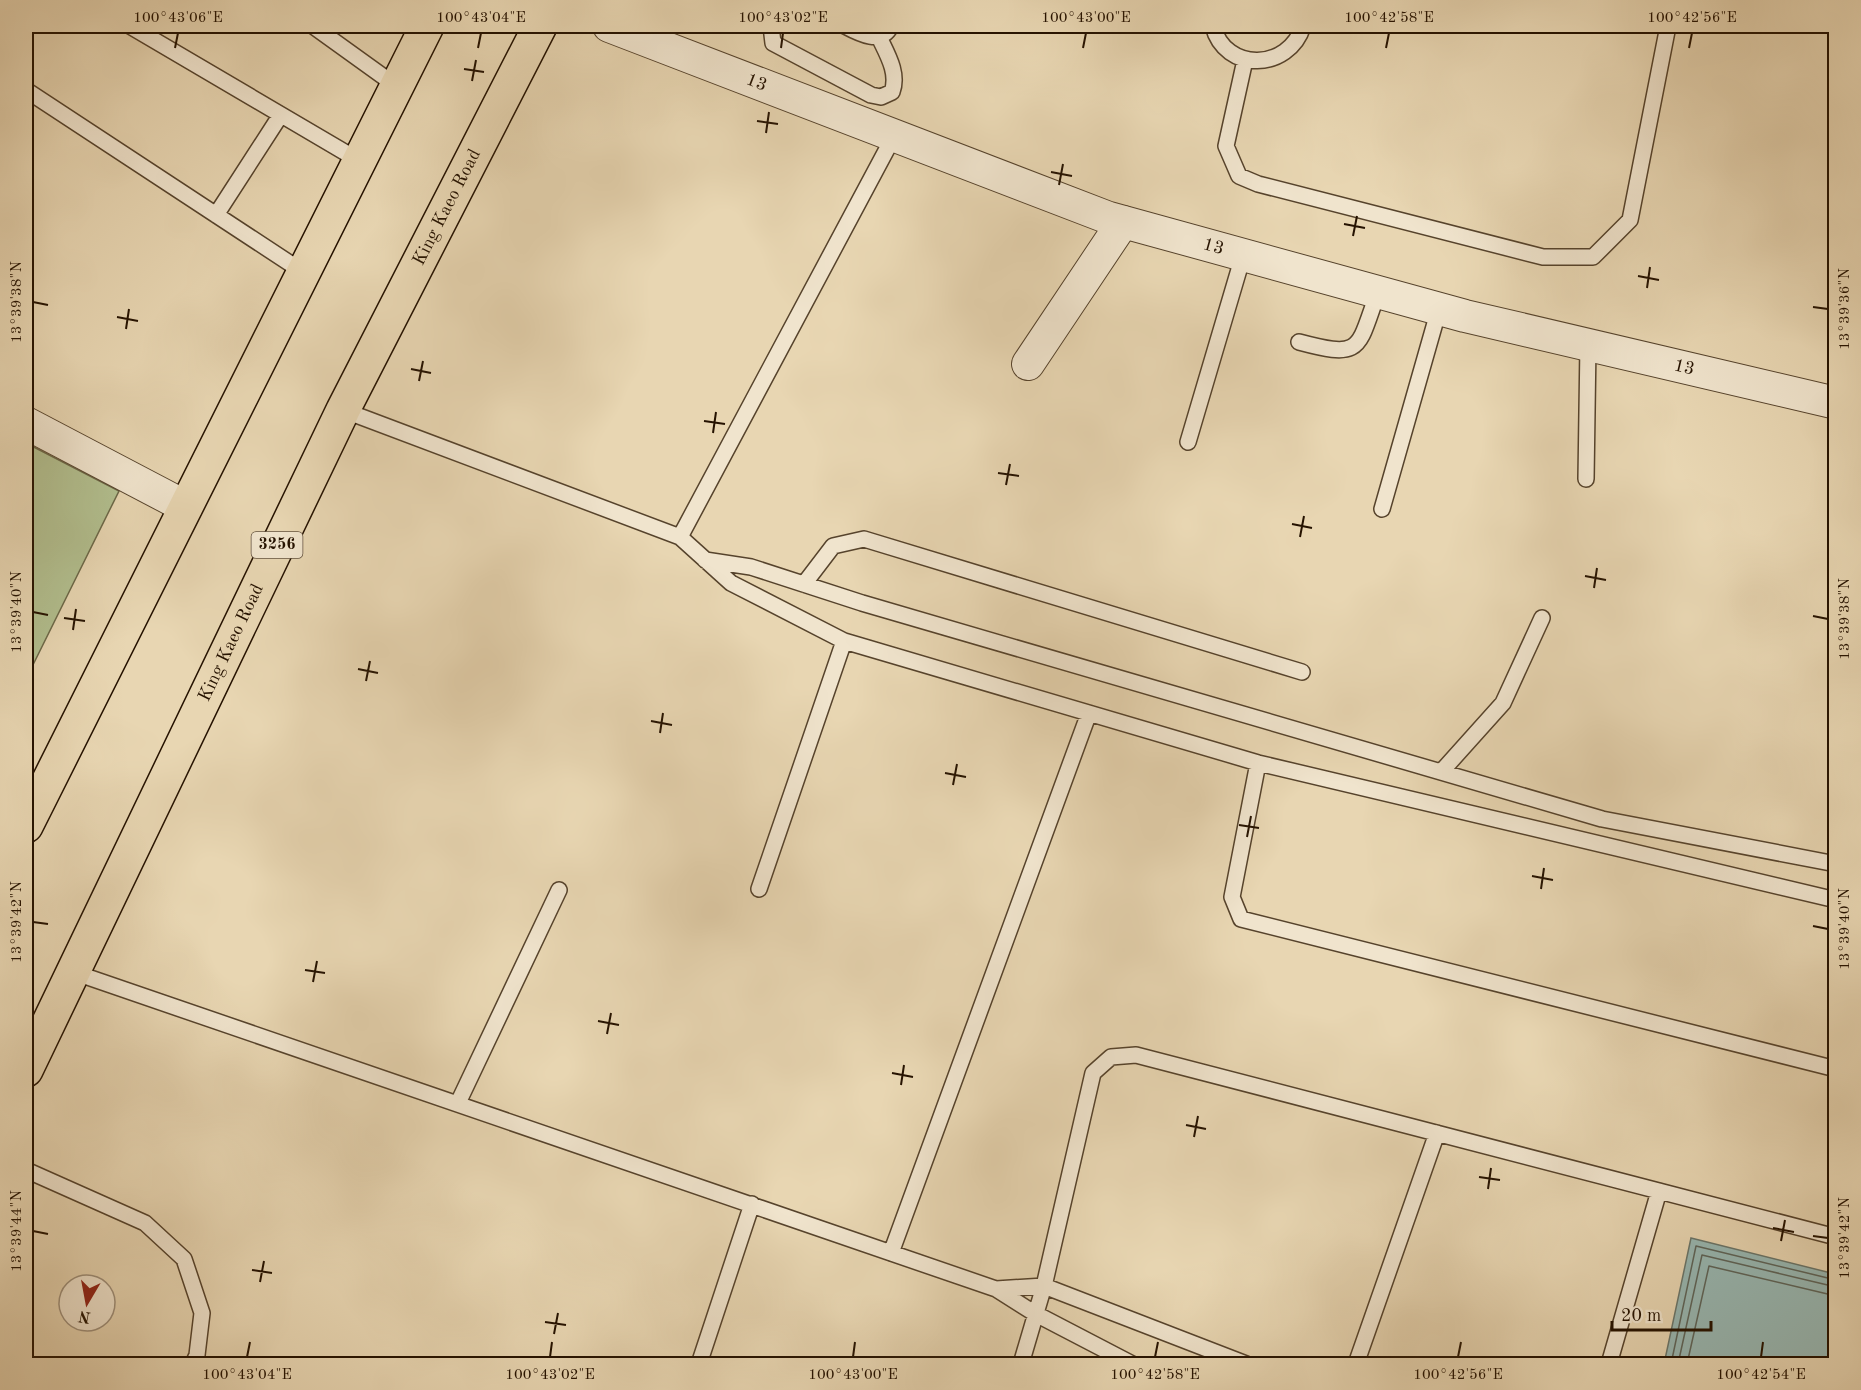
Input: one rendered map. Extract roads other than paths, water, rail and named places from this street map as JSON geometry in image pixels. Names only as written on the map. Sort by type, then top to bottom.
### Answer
[{"type":"main road","points":[[26,826],[395,85],[427,26]]},
{"type":"main road","name":"King Kaeo Road","points":[[26,1070],[342,410],[540,26]]},
{"type":"street","name":"13","points":[[609,26],[1123,222],[1439,309],[1836,403]]},
{"type":"street","points":[[1028,364],[1123,222]]},
{"type":"street","points":[[26,423],[186,507]]},
{"type":"lane","points":[[130,26],[358,160]]},
{"type":"lane","points":[[313,26],[395,85]]},
{"type":"lane","points":[[771,26],[773,43],[871,95],[881,97],[892,92],[895,84],[894,70],[879,37]]},
{"type":"lane","points":[[845,26],[862,35],[879,37],[891,26]]},
{"type":"lane","points":[[1213,26],[1224,47],[1245,60],[1266,61],[1280,56],[1291,48],[1300,36],[1303,26]]},
{"type":"lane","points":[[1245,60],[1226,146],[1239,176],[1258,184],[1543,257],[1593,257],[1630,220],[1668,26]]},
{"type":"lane","points":[[26,90],[303,272]]},
{"type":"lane","points":[[216,215],[280,116]]},
{"type":"lane","points":[[680,537],[895,134]]},
{"type":"lane","points":[[1188,442],[1243,256]]},
{"type":"lane","points":[[1299,342],[1330,350],[1345,351],[1354,347],[1362,336],[1378,292]]},
{"type":"lane","points":[[1382,509],[1439,309]]},
{"type":"lane","points":[[1586,479],[1588,344]]},
{"type":"lane","points":[[342,410],[680,537],[731,583],[844,641],[1258,763],[1836,900]]},
{"type":"lane","points":[[804,584],[833,546],[864,539],[1302,672]]},
{"type":"lane","points":[[705,560],[751,567],[1602,819],[1836,864]]},
{"type":"lane","points":[[1442,771],[1503,704],[1542,618]]},
{"type":"lane","points":[[759,889],[844,641]]},
{"type":"lane","points":[[891,1253],[1089,713]]},
{"type":"lane","points":[[1258,763],[1232,897],[1241,919],[1836,1069]]},
{"type":"lane","points":[[458,1103],[559,890]]},
{"type":"lane","points":[[74,972],[996,1289],[1034,1313],[1132,1365]]},
{"type":"lane","points":[[1021,1365],[1034,1313],[1044,1286],[1093,1073],[1111,1057],[1136,1055],[1836,1237]]},
{"type":"lane","points":[[1356,1365],[1437,1133]]},
{"type":"lane","points":[[26,1170],[145,1222],[184,1259],[202,1313],[197,1355],[193,1365]]},
{"type":"lane","points":[[1609,1365],[1659,1191]]},
{"type":"lane","points":[[699,1365],[752,1204]]},
{"type":"lane","points":[[996,1289],[1044,1286],[1246,1365]]},
{"type":"water","points":[[1691,1238],[1835,1274],[1835,1364],[1664,1364]]}]
